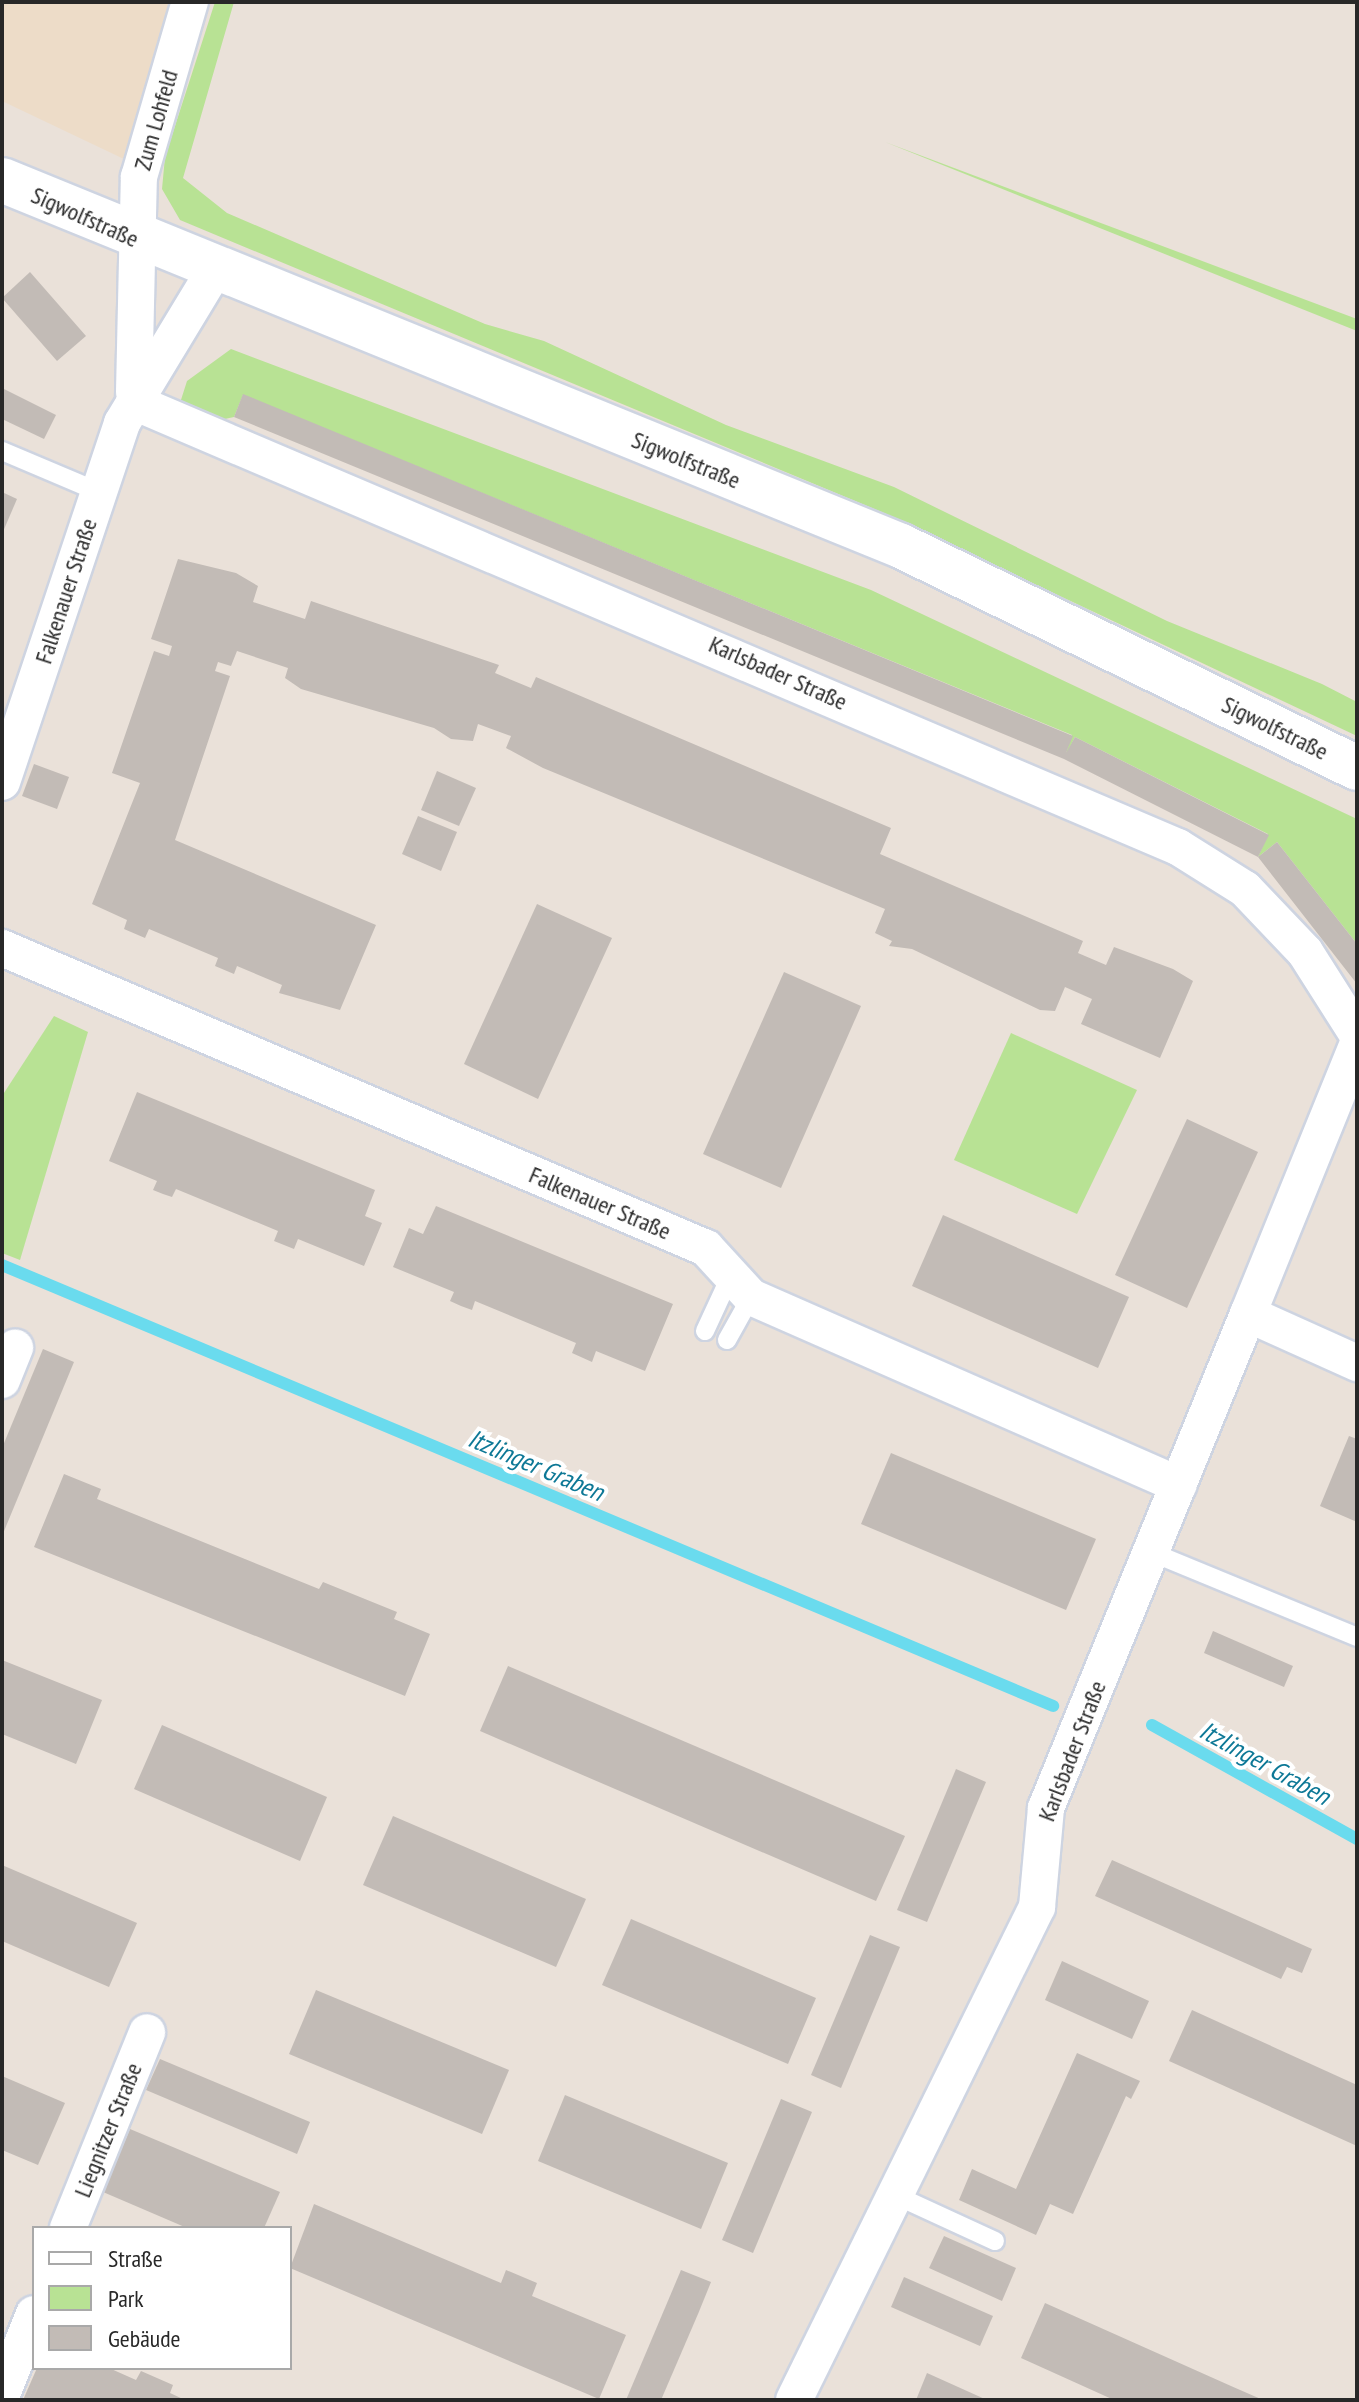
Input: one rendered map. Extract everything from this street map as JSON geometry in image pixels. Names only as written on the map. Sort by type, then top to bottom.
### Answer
[{"type":"street","name":"Zum Lohfeld","points":[[136,240],[139,177],[190,2]]},
{"type":"street","name":"Sigwolfstraße","points":[[2,180],[136,240],[901,546],[1357,768]]},
{"type":"street","name":"Falkenauer Straße","points":[[134,402],[136,240]]},
{"type":"street","name":"Falkenauer Straße","points":[[2,782],[99,492],[134,402],[214,271]]},
{"type":"street","name":"Karlsbader Straße","points":[[134,402],[1178,847],[1245,889],[1305,952],[1357,1034]]},
{"type":"street","name":"Falkenauer Straße","points":[[2,948],[706,1248],[740,1288],[1179,1485]]},
{"type":"street","name":"Karlsbader Straße","points":[[794,2400],[1037,1907],[1046,1808],[1357,1046]]},
{"type":"street","points":[[1248,1314],[1357,1363]]},
{"type":"street","name":"Liegnitzer Straße","points":[[69,2226],[147,2032]]},
{"type":"street","points":[[2,2394],[32,2319]]},
{"type":"lane","points":[[2,451],[99,492]]},
{"type":"lane","points":[[705,1331],[740,1288]]},
{"type":"lane","points":[[727,1340],[740,1288]]},
{"type":"lane","points":[[1151,1552],[1357,1637]]},
{"type":"lane","points":[[895,2195],[995,2241]]},
{"type":"shaded area","points":[[2,2],[181,2],[126,160],[2,101]]},
{"type":"green space","points":[[215,2],[234,2],[183,178],[227,213],[485,324],[544,341],[726,425],[894,487],[1167,621],[1322,684],[1357,702],[1357,736],[884,513],[180,220],[162,189],[165,157]]},
{"type":"green space","points":[[885,142],[1357,319],[1357,331]]},
{"type":"green space","points":[[231,349],[871,590],[1357,819],[1357,944],[1277,842],[1258,857],[1268,834],[1075,737],[1064,759],[1072,735],[243,395],[234,417],[206,423],[180,403],[187,381]]},
{"type":"green space","points":[[54,1016],[88,1032],[20,1260],[2,1253],[2,1096]]},
{"type":"green space","points":[[1011,1033],[1137,1090],[1077,1214],[954,1160]]},
{"type":"building","points":[[30,272],[86,336],[57,361],[2,298]]},
{"type":"building","points":[[2,388],[56,415],[44,439],[2,419]]},
{"type":"building","points":[[243,394],[1073,736],[1066,753],[1075,737],[1269,835],[1258,857],[1064,759],[234,417]]},
{"type":"building","points":[[2,492],[17,499],[2,534]]},
{"type":"building","points":[[178,559],[236,573],[258,586],[253,602],[305,619],[311,601],[499,665],[495,673],[531,688],[536,677],[891,828],[880,854],[1083,941],[1078,953],[1106,965],[1114,947],[1173,969],[1193,981],[1160,1058],[1081,1024],[1092,999],[1065,987],[1055,1011],[1040,1010],[912,949],[889,946],[892,941],[875,933],[885,909],[543,768],[506,748],[511,736],[478,724],[473,741],[451,739],[434,728],[301,689],[285,678],[288,668],[237,651],[231,666],[218,662],[215,671],[230,676],[175,840],[376,925],[340,1010],[279,993],[282,985],[237,966],[234,974],[215,966],[218,958],[149,929],[145,938],[124,929],[127,920],[92,904],[140,783],[112,773],[154,651],[169,656],[172,646],[151,639]]},
{"type":"building","points":[[34,764],[69,777],[57,809],[22,796]]},
{"type":"building","points":[[437,771],[476,788],[459,826],[421,810]]},
{"type":"building","points":[[418,816],[457,832],[441,871],[402,854]]},
{"type":"building","points":[[1277,842],[1357,944],[1357,984],[1258,857]]},
{"type":"building","points":[[537,904],[612,938],[538,1099],[464,1064]]},
{"type":"building","points":[[784,972],[861,1006],[781,1188],[703,1154]]},
{"type":"building","points":[[137,1092],[375,1190],[365,1216],[382,1223],[364,1266],[298,1239],[294,1249],[274,1241],[278,1231],[176,1189],[172,1197],[153,1190],[157,1181],[109,1161]]},
{"type":"building","points":[[1187,1119],[1258,1152],[1187,1308],[1115,1275]]},
{"type":"building","points":[[436,1206],[673,1304],[645,1371],[596,1351],[592,1362],[572,1353],[576,1343],[475,1301],[472,1310],[461,1306],[450,1301],[454,1292],[393,1267],[409,1228],[423,1234]]},
{"type":"building","points":[[943,1215],[1129,1297],[1098,1368],[912,1286]]},
{"type":"building","points":[[43,1349],[74,1362],[2,1536],[2,1448]]},
{"type":"building","points":[[1349,1436],[1357,1439],[1357,1522],[1320,1506]]},
{"type":"building","points":[[891,1453],[1096,1539],[1066,1610],[861,1524]]},
{"type":"building","points":[[64,1474],[101,1489],[97,1499],[319,1589],[323,1582],[397,1612],[394,1619],[430,1634],[405,1696],[34,1547]]},
{"type":"building","points":[[1213,1631],[1293,1666],[1284,1687],[1204,1653]]},
{"type":"building","points":[[2,1660],[102,1700],[76,1764],[2,1734]]},
{"type":"building","points":[[508,1666],[905,1836],[876,1901],[480,1731]]},
{"type":"building","points":[[162,1725],[327,1797],[300,1861],[134,1789]]},
{"type":"building","points":[[956,1769],[986,1782],[927,1922],[897,1910]]},
{"type":"building","points":[[393,1816],[586,1899],[556,1967],[363,1885]]},
{"type":"building","points":[[1112,1860],[1312,1949],[1302,1973],[1287,1967],[1281,1979],[1095,1896]]},
{"type":"building","points":[[2,1865],[137,1923],[109,1987],[2,1941]]},
{"type":"building","points":[[631,1919],[816,1998],[788,2064],[602,1985]]},
{"type":"building","points":[[870,1935],[900,1947],[841,2088],[811,2075]]},
{"type":"building","points":[[1062,1961],[1149,2001],[1132,2039],[1045,2000]]},
{"type":"building","points":[[316,1990],[509,2070],[482,2134],[289,2054]]},
{"type":"building","points":[[1192,2010],[1357,2085],[1357,2146],[1169,2061]]},
{"type":"building","points":[[1077,2053],[1140,2081],[1131,2099],[1126,2096],[1073,2214],[1050,2204],[1036,2235],[959,2200],[972,2169],[1016,2189]]},
{"type":"building","points":[[160,2059],[310,2122],[297,2154],[146,2090]]},
{"type":"building","points":[[2,2076],[65,2103],[38,2165],[2,2150]]},
{"type":"building","points":[[565,2095],[728,2163],[701,2229],[538,2161]]},
{"type":"building","points":[[781,2099],[812,2112],[753,2253],[722,2240]]},
{"type":"building","points":[[130,2129],[280,2192],[265,2226],[182,2226],[103,2192]]},
{"type":"building","points":[[314,2204],[501,2283],[506,2270],[537,2283],[532,2296],[626,2335],[599,2399],[292,2269]]},
{"type":"building","points":[[944,2236],[1016,2268],[1002,2301],[929,2268]]},
{"type":"building","points":[[681,2270],[711,2282],[698,2314],[661,2400],[626,2400]]},
{"type":"building","points":[[904,2277],[993,2316],[980,2346],[891,2307]]},
{"type":"building","points":[[1045,2303],[1263,2400],[1114,2400],[1021,2358]]},
{"type":"building","points":[[36,2370],[114,2370],[136,2380],[141,2371],[173,2385],[170,2393],[185,2400],[23,2400]]},
{"type":"building","points":[[927,2373],[987,2400],[916,2400]]},
{"type":"waterway","name":"Itzlinger Graben","points":[[2,1265],[1053,1706]]},
{"type":"waterway","name":"Itzlinger Graben","points":[[1152,1725],[1357,1839]]}]
